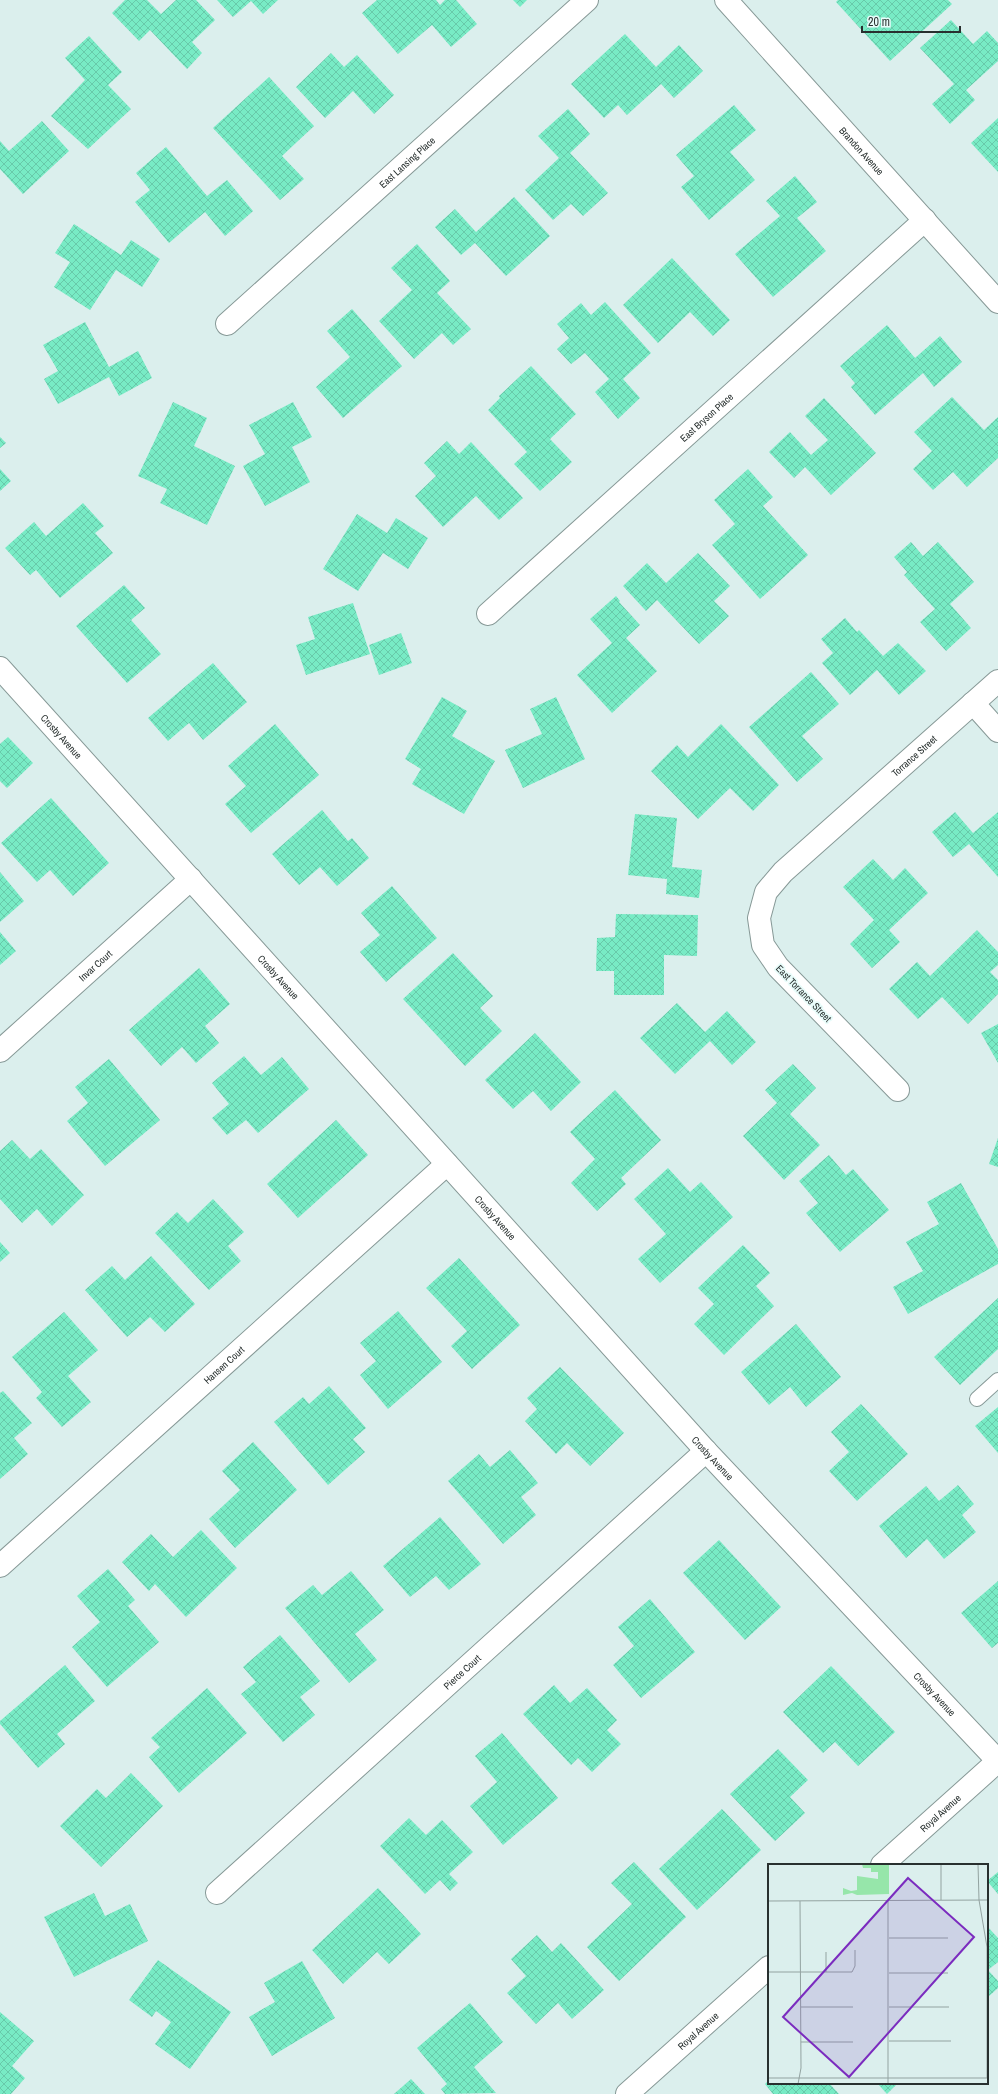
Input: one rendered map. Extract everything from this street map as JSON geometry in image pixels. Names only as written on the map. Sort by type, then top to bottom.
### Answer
[{"type":"street","name":"East Lansing Place","points":[[227,324],[587,0]]},
{"type":"street","name":"Brandon Avenue","points":[[726,0],[998,302]]},
{"type":"street","name":"East Bryson Place","points":[[488,614],[925,220]]},
{"type":"street","name":"Crosby Avenue","points":[[0,668],[706,1450],[998,1761]]},
{"type":"street","name":"Torrance Street","points":[[830,830],[998,680]]},
{"type":"street","points":[[973,703],[998,730]]},
{"type":"street","name":"East Torrance Street","points":[[830,830],[783,872],[766,892],[759,918],[763,945],[778,967],[898,1090]]},
{"type":"street","name":"Invar Court","points":[[0,1051],[191,879]]},
{"type":"street","name":"Hansen Court","points":[[0,1566],[447,1164]]},
{"type":"street","name":"Pierce Court","points":[[217,1893],[706,1450]]},
{"type":"street","name":"Royal Avenue","points":[[883,1864],[998,1761]]},
{"type":"street","name":"Royal Avenue","points":[[627,2094],[768,1968]]},
{"type":"lane","points":[[977,1400],[998,1380]]},
{"type":"building","points":[[125,0],[147,0],[161,14],[176,0],[196,0],[215,20],[192,42],[202,53],[187,69],[150,30],[139,41],[112,13]]},
{"type":"building","points":[[217,0],[278,0],[263,14],[251,1],[233,17]]},
{"type":"building","points":[[377,0],[436,0],[440,5],[445,0],[456,0],[477,24],[451,47],[432,25],[398,54],[362,13]]},
{"type":"building","points":[[513,0],[527,0],[520,7]]},
{"type":"building","points":[[838,0],[948,0],[952,4],[890,61],[836,2]]},
{"type":"building","points":[[951,20],[973,44],[987,31],[998,43],[998,61],[966,90],[975,100],[950,124],[932,104],[954,84],[920,48]]},
{"type":"building","points":[[625,34],[656,67],[679,45],[703,71],[674,98],[661,84],[627,115],[618,105],[604,118],[571,84]]},
{"type":"building","points":[[89,36],[122,72],[108,85],[131,109],[88,149],[51,116],[85,80],[65,58]]},
{"type":"building","points":[[331,53],[344,67],[357,55],[394,95],[374,114],[353,91],[325,118],[296,87]]},
{"type":"building","points":[[269,77],[314,126],[282,156],[304,179],[280,200],[213,128]]},
{"type":"building","points":[[734,105],[756,130],[730,152],[755,180],[709,220],[681,187],[694,176],[676,155]]},
{"type":"building","points":[[568,109],[590,134],[570,153],[608,193],[583,216],[571,204],[553,220],[525,190],[559,158],[538,136]]},
{"type":"building","points":[[998,118],[998,172],[971,143]]},
{"type":"building","points":[[42,121],[69,151],[23,194],[0,169],[0,141],[9,151]]},
{"type":"building","points":[[166,147],[207,196],[227,180],[253,211],[225,236],[205,212],[169,243],[135,202],[150,190],[136,173]]},
{"type":"building","points":[[795,176],[817,202],[797,218],[826,251],[773,297],[735,254],[780,216],[766,201]]},
{"type":"building","points":[[514,197],[550,236],[506,276],[475,243],[461,255],[435,227],[455,209],[476,232]]},
{"type":"building","points":[[74,224],[121,255],[131,240],[160,259],[142,287],[116,270],[90,310],[54,287],[70,262],[55,253]]},
{"type":"building","points":[[417,244],[450,281],[437,293],[471,329],[453,345],[442,333],[414,359],[379,321],[412,290],[391,268]]},
{"type":"building","points":[[672,258],[730,320],[713,336],[690,312],[658,343],[623,305]]},
{"type":"building","points":[[605,302],[651,353],[623,379],[640,398],[618,419],[595,392],[609,379],[585,353],[571,364],[557,349],[569,338],[557,324],[581,303],[591,315]]},
{"type":"building","points":[[352,309],[402,366],[343,418],[316,387],[350,357],[327,331]]},
{"type":"building","points":[[85,322],[109,367],[138,351],[152,378],[119,396],[109,377],[58,404],[44,379],[58,371],[43,345]]},
{"type":"building","points":[[887,325],[915,358],[940,336],[962,362],[934,387],[923,373],[875,415],[851,387],[855,383],[840,366]]},
{"type":"building","points":[[531,366],[576,414],[550,439],[572,462],[540,491],[514,464],[527,452],[488,410],[500,398],[499,396]]},
{"type":"building","points":[[952,397],[984,430],[998,417],[998,458],[967,487],[953,472],[933,490],[913,469],[932,451],[914,432]]},
{"type":"building","points":[[824,398],[876,453],[831,495],[805,467],[794,478],[769,452],[790,432],[811,455],[828,440],[805,416]]},
{"type":"building","points":[[173,402],[207,418],[194,446],[235,466],[207,525],[160,503],[167,489],[138,476]]},
{"type":"building","points":[[293,402],[312,437],[292,447],[310,482],[265,506],[243,466],[265,454],[249,425]]},
{"type":"building","points":[[0,437],[6,443],[0,448]]},
{"type":"building","points":[[447,441],[459,454],[471,442],[523,498],[499,520],[476,496],[443,527],[415,496],[436,476],[424,463]]},
{"type":"building","points":[[0,469],[11,481],[0,491]]},
{"type":"building","points":[[748,469],[773,497],[763,506],[808,555],[760,599],[712,545],[735,524],[714,500]]},
{"type":"building","points":[[83,503],[104,526],[95,533],[113,553],[60,598],[36,570],[30,575],[5,548],[34,522],[46,536]]},
{"type":"building","points":[[357,514],[387,533],[396,518],[428,538],[408,569],[383,553],[358,591],[323,569]]},
{"type":"building","points":[[911,542],[923,556],[938,542],[974,582],[950,604],[971,628],[946,651],[920,622],[935,609],[904,575],[907,572],[894,557]]},
{"type":"building","points":[[698,553],[730,586],[714,601],[729,616],[699,644],[657,600],[646,611],[623,586],[647,563],[666,583]]},
{"type":"building","points":[[124,585],[145,608],[131,620],[161,654],[127,683],[76,626]]},
{"type":"building","points":[[616,596],[620,601],[619,602],[640,625],[626,638],[657,671],[612,713],[577,675],[612,643],[590,619]]},
{"type":"building","points":[[353,603],[370,654],[306,675],[296,645],[315,639],[308,617]]},
{"type":"building","points":[[845,618],[857,632],[859,630],[883,656],[898,643],[926,671],[899,695],[877,670],[850,695],[822,663],[833,653],[821,639]]},
{"type":"building","points":[[401,633],[412,663],[379,675],[369,645]]},
{"type":"building","points":[[213,663],[247,702],[203,740],[189,723],[168,741],[148,718]]},
{"type":"building","points":[[811,672],[839,704],[802,736],[823,759],[797,782],[749,727]]},
{"type":"building","points":[[442,697],[467,711],[452,736],[495,761],[464,814],[412,784],[421,769],[405,759]]},
{"type":"building","points":[[556,697],[585,759],[523,788],[505,750],[542,734],[530,709]]},
{"type":"building","points":[[275,724],[319,775],[251,833],[225,804],[246,786],[228,766]]},
{"type":"building","points":[[721,724],[779,785],[753,811],[730,788],[698,819],[651,771],[677,745],[688,757]]},
{"type":"building","points":[[8,737],[33,763],[7,788],[0,781],[0,744]]},
{"type":"building","points":[[51,798],[109,863],[73,896],[50,870],[37,882],[1,843]]},
{"type":"building","points":[[322,810],[348,841],[352,838],[369,858],[337,886],[320,867],[299,885],[272,854]]},
{"type":"building","points":[[955,812],[973,833],[998,812],[998,877],[969,844],[953,857],[932,832]]},
{"type":"building","points":[[635,814],[677,818],[672,867],[702,870],[699,898],[666,894],[667,879],[628,875]]},
{"type":"building","points":[[873,859],[893,880],[905,868],[928,893],[889,930],[900,942],[872,968],[850,944],[874,920],[843,887]]},
{"type":"building","points":[[0,872],[24,901],[0,922]]},
{"type":"building","points":[[392,886],[437,938],[386,982],[360,952],[380,935],[361,913]]},
{"type":"building","points":[[616,914],[698,915],[697,956],[664,955],[664,995],[614,995],[614,971],[596,971],[597,938],[615,937]]},
{"type":"building","points":[[977,930],[998,952],[998,965],[990,972],[998,980],[998,994],[968,1024],[942,997],[918,1019],[889,989],[917,962],[930,976]]},
{"type":"building","points":[[0,932],[16,951],[0,965]]},
{"type":"building","points":[[453,953],[493,996],[480,1008],[502,1031],[465,1066],[403,999]]},
{"type":"building","points":[[199,968],[230,1004],[205,1026],[219,1043],[196,1063],[182,1047],[161,1066],[129,1030]]},
{"type":"building","points":[[677,1003],[705,1032],[727,1011],[756,1042],[732,1065],[710,1041],[675,1074],[640,1038]]},
{"type":"building","points":[[998,1024],[998,1063],[981,1033]]},
{"type":"building","points":[[535,1033],[581,1082],[551,1111],[533,1091],[513,1109],[485,1080]]},
{"type":"building","points":[[244,1056],[261,1075],[282,1057],[309,1089],[258,1133],[246,1120],[227,1135],[212,1118],[229,1104],[212,1083]]},
{"type":"building","points":[[109,1059],[160,1120],[105,1166],[67,1121],[88,1103],[75,1087]]},
{"type":"building","points":[[793,1064],[816,1088],[790,1114],[820,1145],[784,1180],[743,1136],[777,1103],[765,1090]]},
{"type":"building","points":[[615,1090],[661,1140],[621,1178],[626,1184],[597,1211],[571,1183],[595,1159],[570,1132]]},
{"type":"building","points":[[336,1120],[368,1155],[298,1218],[267,1184]]},
{"type":"building","points":[[998,1138],[998,1167],[989,1164]]},
{"type":"building","points":[[12,1140],[30,1159],[41,1149],[84,1195],[52,1226],[37,1209],[22,1223],[0,1199],[0,1151]]},
{"type":"building","points":[[829,1155],[846,1175],[853,1169],[889,1210],[840,1252],[806,1213],[818,1203],[799,1181]]},
{"type":"building","points":[[668,1168],[690,1192],[701,1182],[733,1217],[660,1283],[638,1259],[666,1234],[634,1199]]},
{"type":"building","points":[[961,1183],[998,1249],[998,1264],[908,1314],[893,1287],[923,1271],[906,1242],[939,1224],[927,1202]]},
{"type":"building","points":[[213,1199],[244,1232],[228,1246],[241,1261],[209,1290],[155,1233],[177,1212],[188,1223]]},
{"type":"building","points":[[0,1242],[10,1253],[0,1262]]},
{"type":"building","points":[[743,1245],[770,1273],[756,1286],[774,1306],[724,1355],[694,1324],[714,1304],[698,1288]]},
{"type":"building","points":[[151,1256],[195,1304],[165,1332],[150,1317],[127,1337],[85,1290],[112,1266],[125,1280]]},
{"type":"building","points":[[459,1258],[520,1325],[472,1369],[451,1346],[467,1331],[426,1288]]},
{"type":"building","points":[[998,1298],[998,1349],[960,1385],[934,1357]]},
{"type":"building","points":[[398,1311],[442,1362],[388,1409],[360,1375],[376,1361],[360,1343]]},
{"type":"building","points":[[64,1312],[98,1350],[68,1376],[91,1402],[62,1427],[36,1398],[42,1392],[12,1357]]},
{"type":"building","points":[[796,1324],[841,1377],[806,1407],[790,1387],[769,1405],[741,1372]]},
{"type":"building","points":[[560,1367],[624,1433],[590,1466],[567,1443],[556,1454],[525,1421],[537,1409],[527,1398]]},
{"type":"building","points":[[329,1386],[366,1428],[353,1439],[365,1452],[328,1485],[274,1422],[303,1397],[309,1404]]},
{"type":"building","points":[[3,1391],[32,1423],[14,1438],[28,1454],[0,1479],[0,1393]]},
{"type":"building","points":[[861,1404],[908,1454],[857,1501],[829,1471],[849,1452],[831,1432]]},
{"type":"building","points":[[998,1407],[998,1453],[975,1426]]},
{"type":"building","points":[[253,1442],[297,1490],[235,1548],[209,1519],[240,1490],[222,1471]]},
{"type":"building","points":[[510,1450],[538,1483],[521,1497],[536,1515],[503,1544],[448,1481],[479,1454],[490,1467]]},
{"type":"building","points":[[958,1485],[974,1504],[962,1515],[976,1532],[944,1559],[927,1539],[906,1558],[879,1526],[926,1486],[939,1501]]},
{"type":"building","points":[[440,1517],[481,1564],[449,1590],[436,1576],[410,1597],[383,1566]]},
{"type":"building","points":[[201,1530],[237,1568],[186,1617],[155,1584],[149,1591],[122,1562],[151,1534],[173,1557]]},
{"type":"building","points":[[719,1540],[781,1607],[745,1640],[683,1573]]},
{"type":"building","points":[[108,1569],[135,1600],[128,1606],[159,1642],[107,1687],[72,1647],[100,1622],[77,1596]]},
{"type":"building","points":[[351,1571],[384,1610],[355,1634],[377,1660],[349,1683],[285,1608],[313,1585],[322,1595]]},
{"type":"building","points":[[998,1581],[998,1643],[992,1648],[961,1613]]},
{"type":"building","points":[[650,1599],[695,1652],[641,1698],[613,1665],[634,1646],[618,1627]]},
{"type":"building","points":[[280,1635],[320,1681],[300,1697],[315,1715],[283,1742],[241,1694],[256,1682],[243,1667]]},
{"type":"building","points":[[65,1665],[95,1701],[57,1734],[65,1744],[38,1768],[0,1724],[0,1721]]},
{"type":"building","points":[[831,1666],[895,1732],[858,1766],[835,1742],[823,1753],[783,1712]]},
{"type":"building","points":[[554,1685],[570,1703],[587,1688],[617,1720],[607,1730],[621,1744],[592,1772],[578,1758],[571,1765],[523,1714]]},
{"type":"building","points":[[207,1688],[247,1733],[179,1793],[149,1757],[160,1747],[151,1738]]},
{"type":"building","points":[[502,1733],[558,1798],[503,1845],[470,1806],[497,1782],[475,1756]]},
{"type":"building","points":[[778,1749],[808,1780],[790,1797],[805,1813],[775,1841],[730,1794]]},
{"type":"building","points":[[131,1773],[163,1806],[101,1867],[60,1826],[97,1789],[106,1798]]},
{"type":"building","points":[[722,1809],[761,1850],[697,1910],[659,1869]]},
{"type":"building","points":[[409,1818],[426,1835],[442,1820],[473,1852],[449,1874],[458,1883],[450,1891],[440,1880],[425,1894],[380,1846]]},
{"type":"building","points":[[634,1862],[686,1917],[619,1981],[587,1947],[632,1904],[611,1883]]},
{"type":"building","points":[[998,1872],[998,1894],[988,1882],[988,1880]]},
{"type":"building","points":[[378,1888],[421,1934],[389,1964],[377,1952],[343,1984],[312,1950]]},
{"type":"building","points":[[94,1893],[105,1916],[130,1904],[148,1941],[74,1977],[44,1917]]},
{"type":"building","points":[[988,1927],[998,1938],[998,1962],[988,1970]]},
{"type":"building","points":[[537,1935],[552,1952],[561,1943],[604,1990],[572,2019],[558,2003],[536,2024],[507,1993],[526,1976],[511,1959]]},
{"type":"building","points":[[158,1960],[231,2012],[190,2069],[155,2044],[171,2022],[156,2011],[152,2017],[129,2000]]},
{"type":"building","points":[[302,1961],[335,2018],[272,2056],[249,2017],[275,2002],[264,1983]]},
{"type":"building","points":[[988,1970],[998,1981],[998,1988],[988,1997]]},
{"type":"building","points":[[470,2003],[503,2042],[474,2067],[496,2093],[445,2094],[441,2089],[447,2084],[417,2048]]},
{"type":"building","points":[[0,2012],[34,2041],[12,2066],[25,2078],[11,2094],[0,2094]]},
{"type":"building","points":[[411,2079],[425,2094],[394,2094]]},
{"type":"building","points":[[768,2081],[768,2084],[830,2084],[839,2094],[773,2094],[765,2084]]},
{"type":"building","points":[[878,2084],[897,2084],[887,2094]]}]
